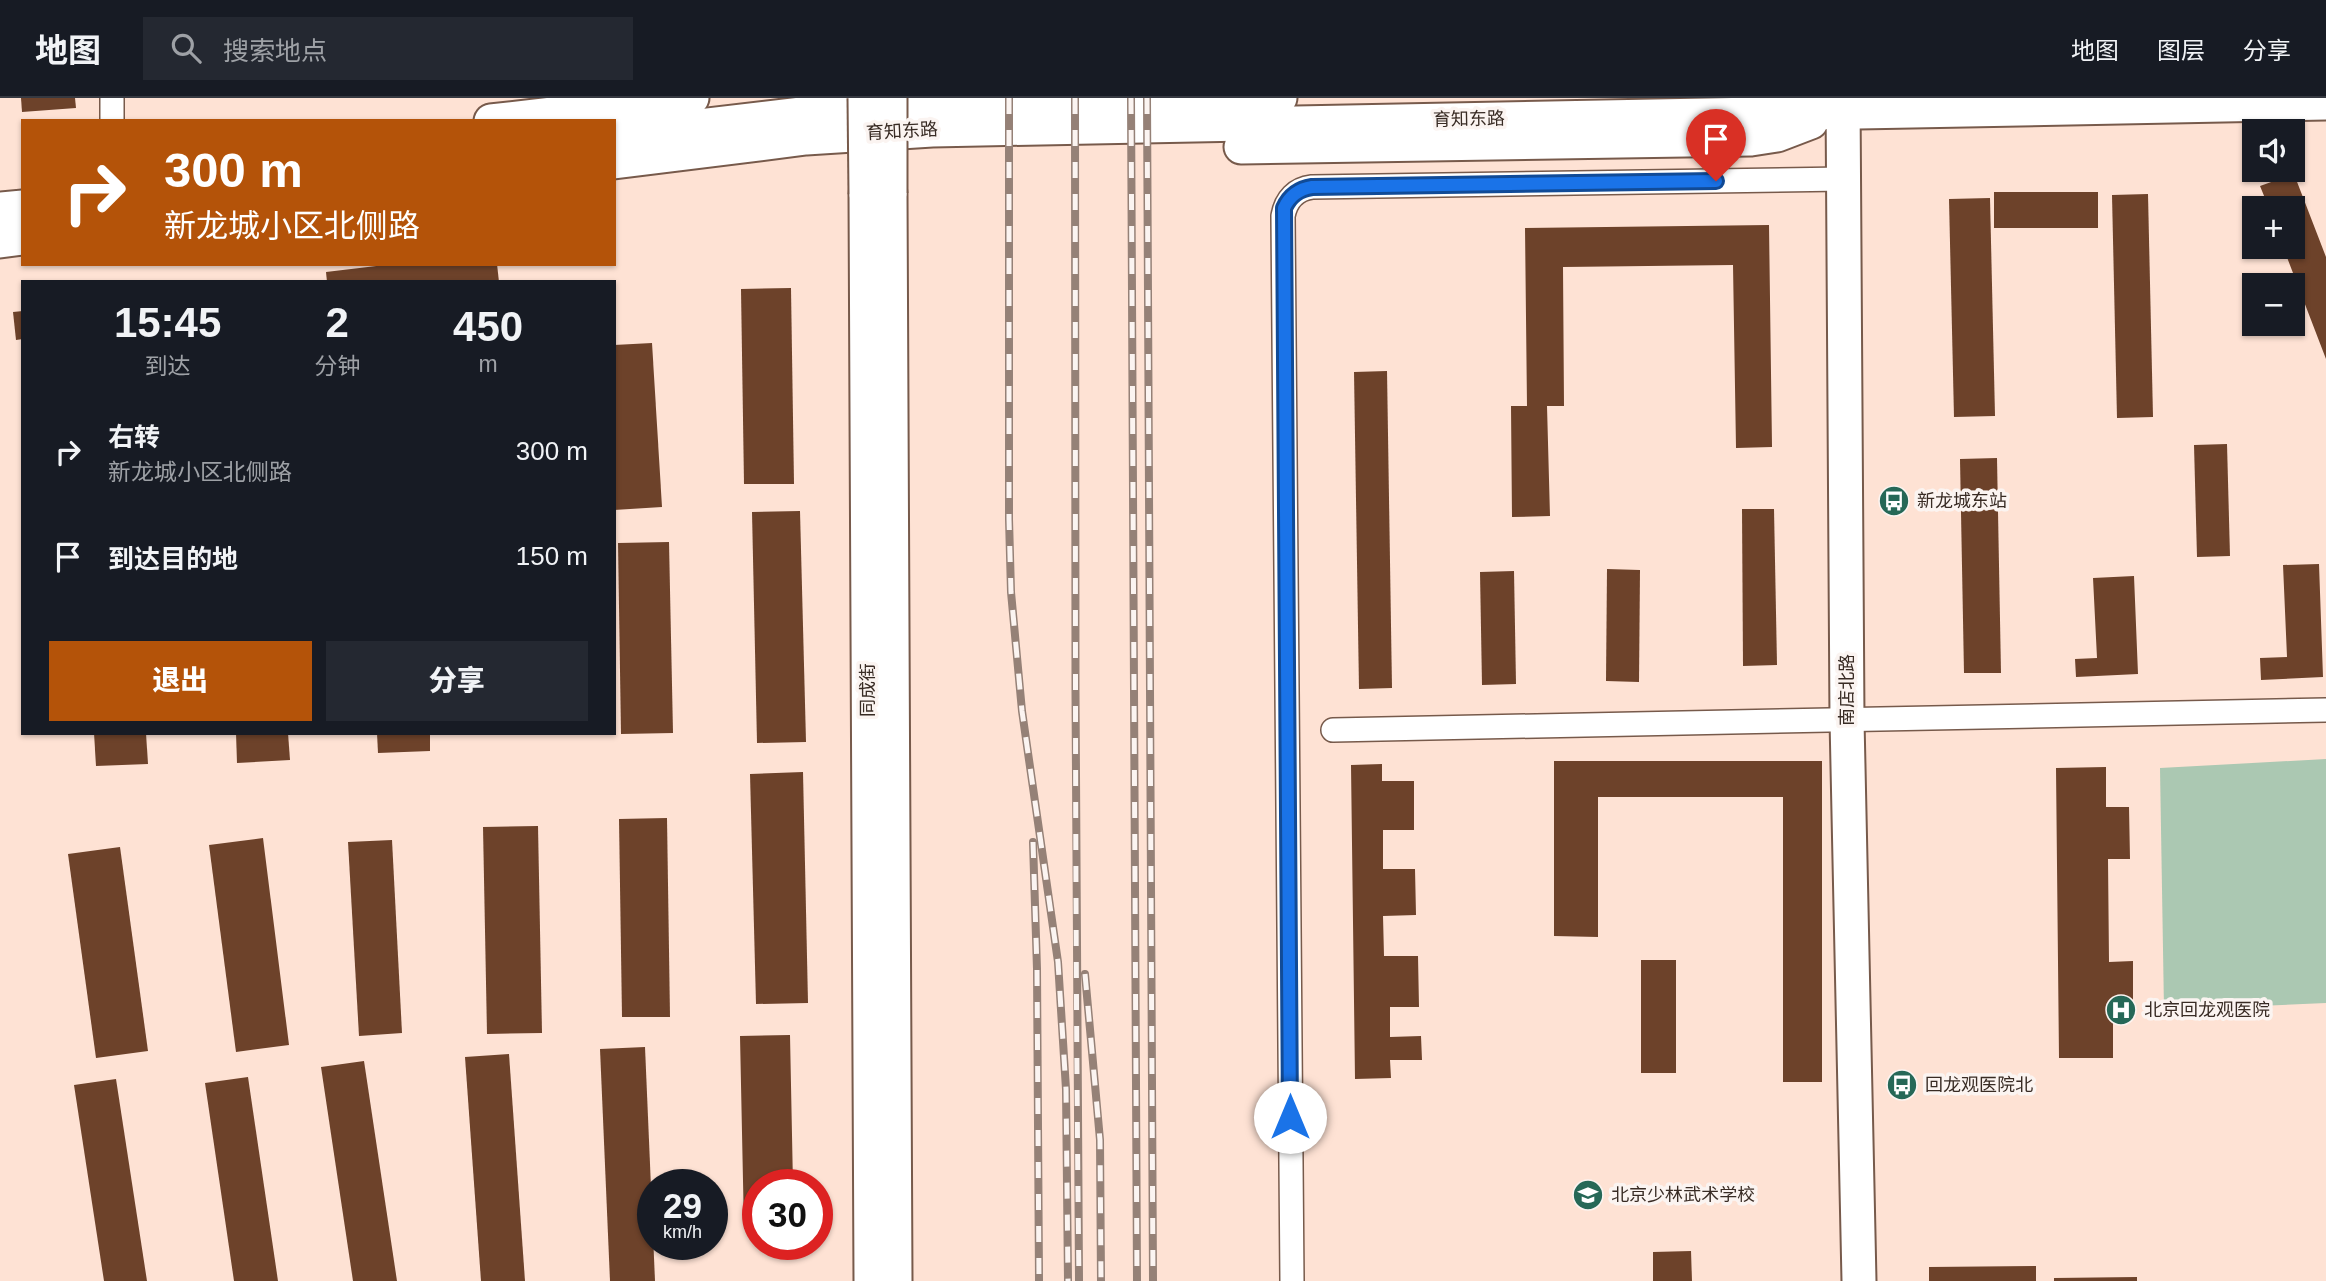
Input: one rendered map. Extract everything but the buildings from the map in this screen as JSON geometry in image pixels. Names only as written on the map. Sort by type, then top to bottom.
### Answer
[{"type":"main road","points":[[508,119],[692,98]]},
{"type":"main road","name":"同成街","points":[[865,98],[878,194],[895,1281]]},
{"type":"main road","name":"同成街","points":[[871,1281],[870,1049],[878,194],[890,98]]},
{"type":"main road","name":"育知东路","points":[[616,136],[891,106],[1280,98]]},
{"type":"main road","name":"育知东路","points":[[616,162],[769,142],[906,131],[1854,105],[2326,103]]},
{"type":"main road","points":[[616,183],[807,160],[893,153],[1751,139],[1777,135],[1854,105]]},
{"type":"main road","name":"南店北路","points":[[1854,105],[1844,179],[1858,720],[1880,1281]]},
{"type":"main road","name":"南店北路","points":[[1854,105],[1859,1281]]},
{"type":"main road","points":[[0,209],[21,206]]},
{"type":"main road","points":[[0,241],[21,238]]},
{"type":"main road","points":[[853,1281],[860,1253],[860,1137],[870,1049]]},
{"type":"street","points":[[112,98],[112,119]]},
{"type":"street","points":[[1292,1281],[1284,208],[1288,200],[1298,191],[1312,187],[1844,179]]},
{"type":"street","points":[[1333,730],[2326,710]]},
{"type":"green space","points":[[2326,759],[2326,1003],[2164,1010],[2160,768]]},
{"type":"railway","points":[[1009,98],[1011,592],[1022,711],[1058,962],[1066,1089],[1068,1281]]},
{"type":"railway","points":[[1075,98],[1079,1281]]},
{"type":"railway","points":[[1131,98],[1137,1281]]},
{"type":"railway","points":[[1147,98],[1153,1281]]},
{"type":"railway","points":[[1033,842],[1037,969],[1039,1281]]},
{"type":"railway","points":[[1085,974],[1100,1140],[1101,1281]]},
{"type":"place","name":"新龙城东站","points":[[1894,501]]},
{"type":"place","name":"北京回龙观医院","points":[[2121,1010]]},
{"type":"place","name":"回龙观医院北","points":[[1902,1085]]},
{"type":"place","name":"北京少林武术学校","points":[[1588,1195]]},
{"type":"route","points":[[1290,1117],[1284,208],[1298,191],[1312,187],[1716,181]]}]
